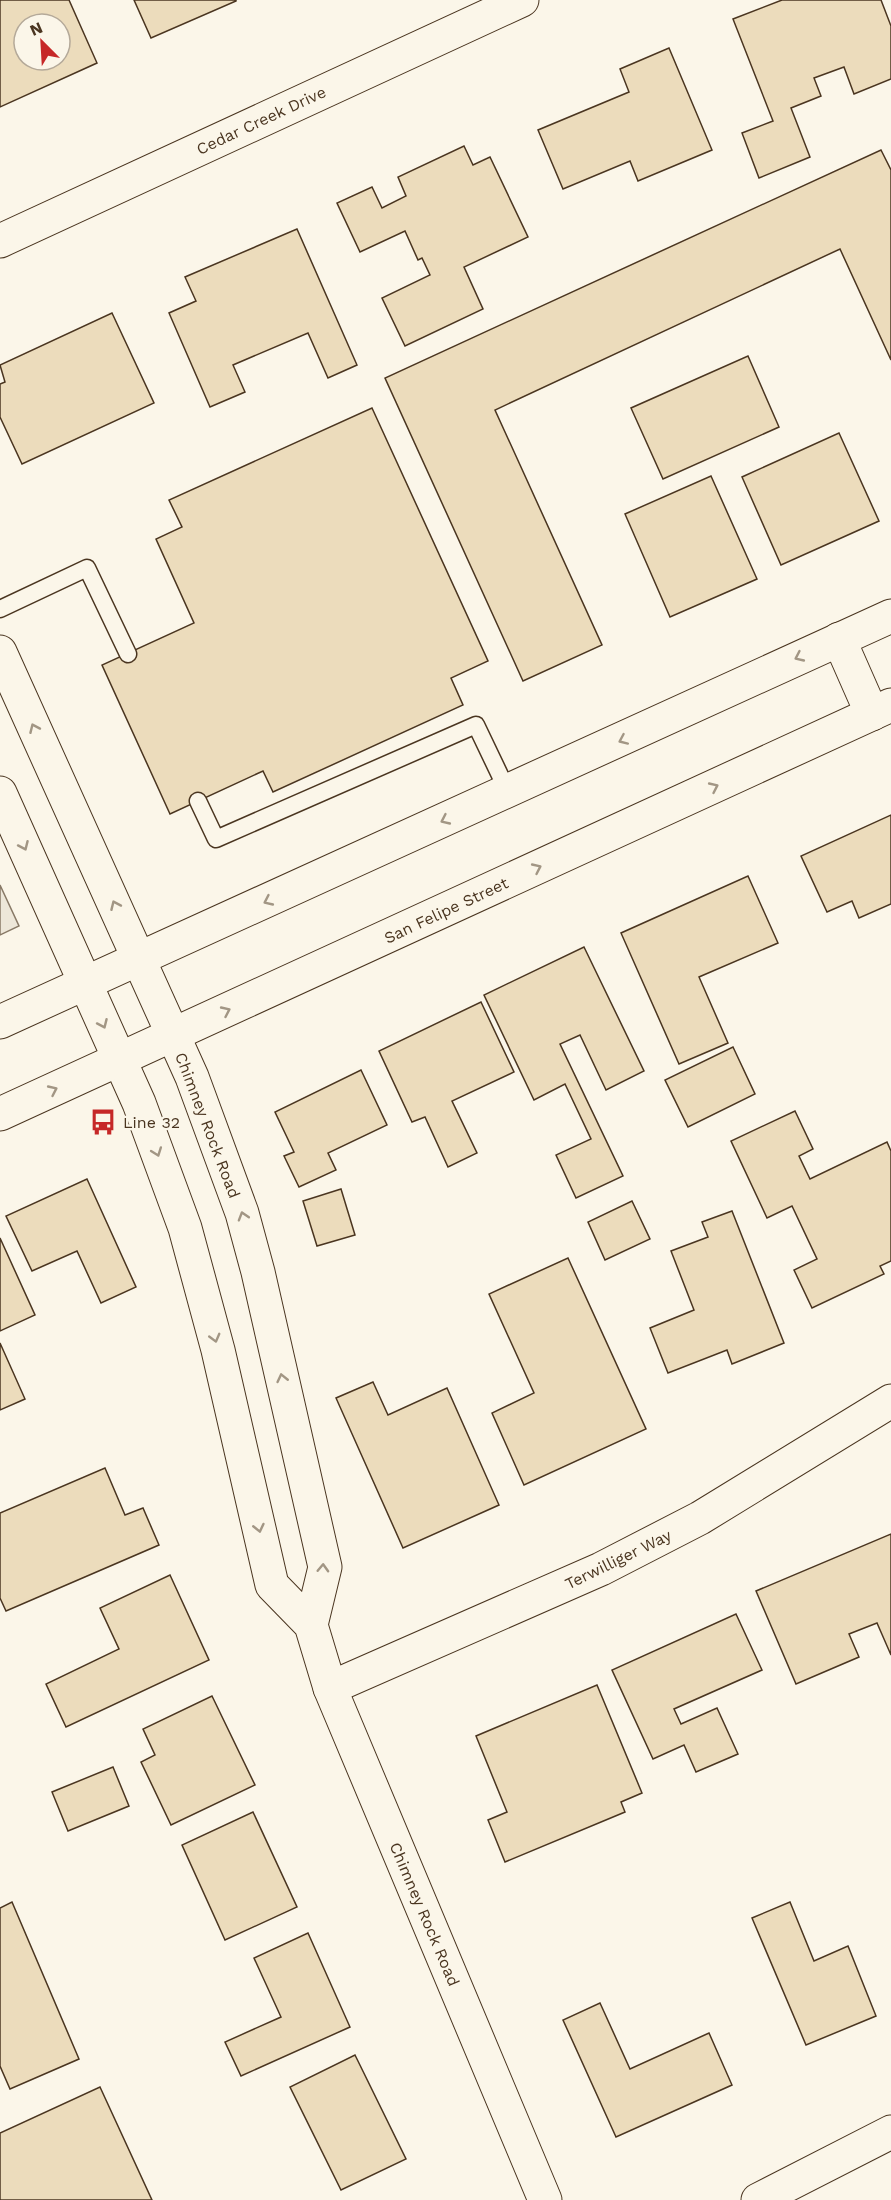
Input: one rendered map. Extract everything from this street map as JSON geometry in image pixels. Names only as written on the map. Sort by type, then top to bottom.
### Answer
[{"type":"main road","name":"Cedar Creek Drive","points":[[0,241],[522,0]]},
{"type":"main road","points":[[0,1022],[891,616]]},
{"type":"main road","points":[[839,639],[882,710]]},
{"type":"main road","name":"Chimney Rock Road","points":[[0,652],[192,1077],[242,1213],[258,1272],[325,1567],[311,1625]]},
{"type":"main road","name":"San Felipe Street","points":[[0,1114],[882,710]]},
{"type":"main road","name":"Chimney Rock Road","points":[[0,793],[139,1103],[185,1228],[218,1350],[272,1585],[311,1625],[330,1689],[544,2200]]},
{"type":"main road","name":"Terwilliger Way","points":[[330,1689],[601,1569],[700,1518],[891,1401]]},
{"type":"main road","points":[[758,2200],[891,2132]]},
{"type":"lane","points":[[0,609],[87,568],[128,654]]},
{"type":"lane","points":[[198,801],[216,839],[476,725],[508,792]]},
{"type":"shaded area","points":[[0,885],[19,926],[0,935]]},
{"type":"building","points":[[0,0],[69,0],[97,63],[0,107]]},
{"type":"building","points":[[134,0],[236,0],[236,1],[151,38]]},
{"type":"building","points":[[782,0],[881,0],[891,26],[891,79],[854,94],[844,67],[814,78],[821,96],[791,108],[810,157],[759,178],[742,133],[773,121],[733,19]]},
{"type":"building","points":[[669,48],[712,150],[638,181],[630,161],[563,189],[538,130],[629,92],[620,69]]},
{"type":"building","points":[[464,146],[473,165],[490,157],[528,237],[464,267],[483,309],[405,346],[382,298],[430,275],[422,258],[418,260],[405,231],[360,252],[337,203],[372,187],[382,208],[406,196],[398,177]]},
{"type":"building","points":[[881,150],[891,170],[891,360],[840,249],[495,410],[602,645],[523,681],[385,378]]},
{"type":"building","points":[[297,229],[357,365],[328,378],[308,333],[233,365],[245,392],[210,407],[169,313],[196,301],[185,277]]},
{"type":"building","points":[[112,313],[154,403],[22,464],[0,417],[0,384],[5,382],[0,365]]},
{"type":"building","points":[[748,356],[779,427],[663,479],[631,408]]},
{"type":"building","points":[[372,408],[488,661],[451,678],[463,705],[273,792],[263,771],[170,814],[102,665],[194,623],[156,539],[182,527],[169,500]]},
{"type":"building","points":[[839,433],[879,521],[781,565],[742,477]]},
{"type":"building","points":[[711,476],[757,579],[670,617],[625,514]]},
{"type":"building","points":[[891,815],[891,904],[859,918],[852,901],[827,912],[801,856]]},
{"type":"building","points":[[748,876],[778,943],[699,977],[728,1043],[679,1064],[621,933]]},
{"type":"building","points":[[584,947],[644,1071],[606,1090],[580,1035],[560,1044],[623,1176],[576,1198],[556,1155],[591,1139],[565,1084],[534,1100],[484,995]]},
{"type":"building","points":[[481,1002],[514,1072],[452,1101],[477,1153],[448,1167],[425,1117],[412,1122],[379,1051]]},
{"type":"building","points":[[733,1047],[755,1094],[688,1127],[665,1080]]},
{"type":"building","points":[[361,1070],[387,1125],[328,1153],[336,1170],[299,1187],[284,1156],[294,1152],[275,1112]]},
{"type":"building","points":[[795,1111],[813,1149],[799,1156],[810,1179],[887,1142],[891,1151],[891,1261],[880,1266],[884,1274],[812,1308],[794,1270],[817,1259],[792,1206],[767,1218],[731,1141]]},
{"type":"building","points":[[87,1179],[136,1287],[101,1303],[77,1251],[32,1271],[6,1216]]},
{"type":"building","points":[[341,1189],[355,1235],[317,1246],[303,1201]]},
{"type":"building","points":[[632,1201],[650,1239],[605,1260],[588,1222]]},
{"type":"building","points":[[732,1211],[784,1343],[732,1364],[727,1350],[668,1373],[650,1328],[694,1310],[671,1251],[708,1237],[702,1222]]},
{"type":"building","points":[[0,1238],[35,1315],[0,1331]]},
{"type":"building","points":[[568,1258],[646,1429],[524,1485],[492,1413],[534,1393],[489,1294]]},
{"type":"building","points":[[0,1343],[25,1399],[0,1410]]},
{"type":"building","points":[[373,1382],[388,1415],[447,1388],[499,1505],[403,1548],[336,1398]]},
{"type":"building","points":[[105,1468],[125,1515],[143,1508],[159,1545],[6,1611],[0,1598],[0,1513]]},
{"type":"building","points":[[891,1534],[891,1655],[877,1623],[849,1634],[859,1657],[796,1684],[756,1591]]},
{"type":"building","points":[[170,1575],[209,1660],[66,1727],[46,1684],[119,1649],[100,1608]]},
{"type":"building","points":[[736,1614],[762,1670],[674,1709],[681,1724],[717,1708],[738,1754],[696,1772],[684,1745],[653,1759],[612,1670]]},
{"type":"building","points":[[597,1685],[642,1793],[621,1802],[625,1812],[505,1862],[488,1820],[507,1812],[476,1736]]},
{"type":"building","points":[[212,1696],[255,1785],[171,1825],[141,1762],[155,1755],[143,1729]]},
{"type":"building","points":[[113,1767],[129,1806],[68,1831],[52,1792]]},
{"type":"building","points":[[253,1812],[297,1907],[225,1940],[182,1845]]},
{"type":"building","points":[[12,1902],[79,2059],[10,2089],[0,2066],[0,1908]]},
{"type":"building","points":[[790,1902],[814,1961],[848,1946],[876,2016],[806,2045],[752,1918]]},
{"type":"building","points":[[308,1933],[350,2027],[241,2076],[225,2042],[281,2017],[254,1958]]},
{"type":"building","points":[[600,2003],[630,2069],[709,2033],[732,2085],[616,2137],[563,2020]]},
{"type":"building","points":[[355,2055],[406,2159],[341,2190],[290,2087]]},
{"type":"building","points":[[100,2087],[152,2200],[0,2200],[0,2133]]},
{"type":"place","name":"Line 32","points":[[103,1122]]}]
